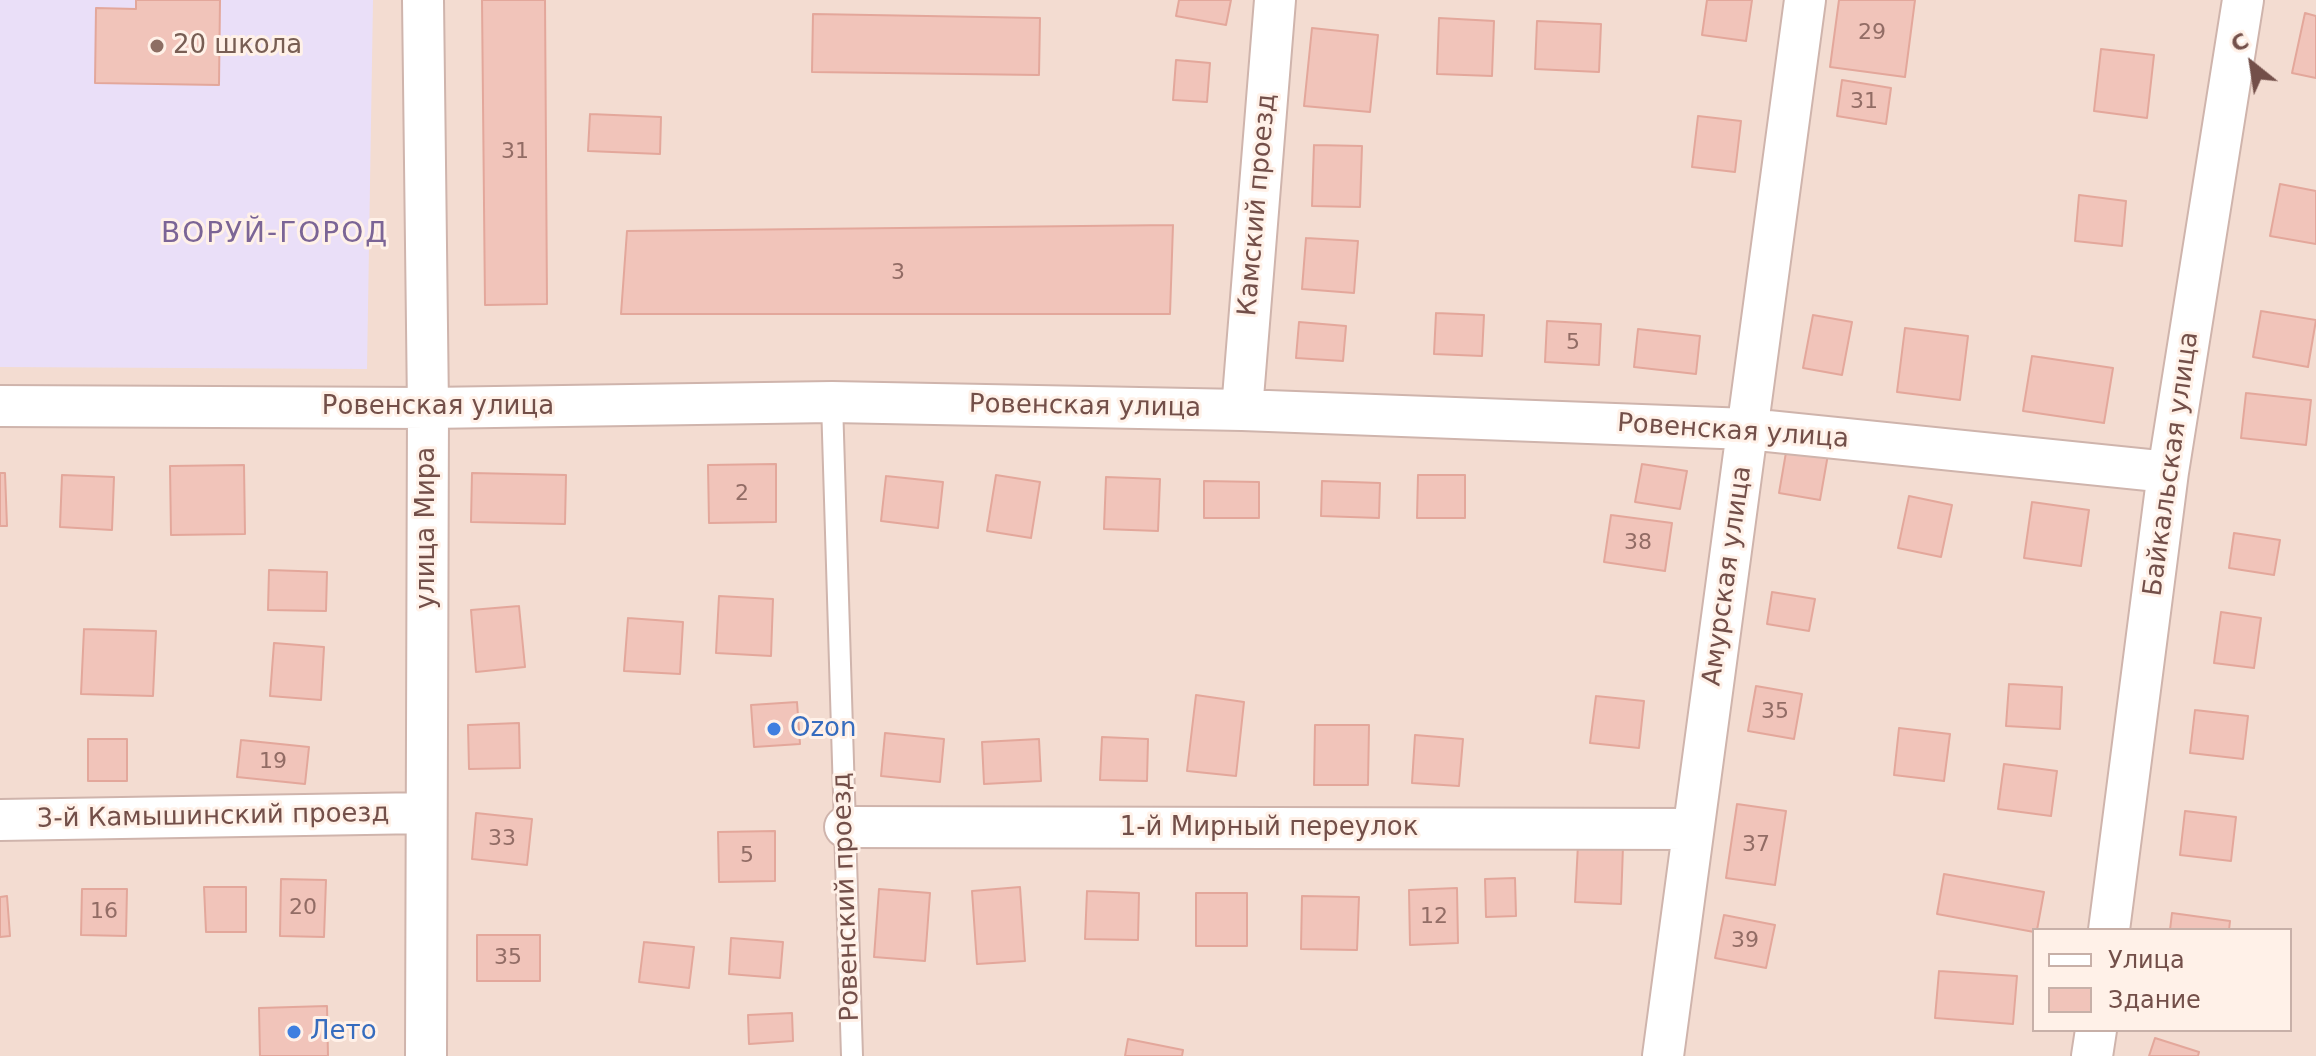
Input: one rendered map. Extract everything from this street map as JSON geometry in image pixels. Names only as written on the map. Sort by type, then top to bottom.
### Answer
[{"type":"street","name":"улица Мира","points":[[423,0],[428,408],[426,1056]]},
{"type":"street","name":"Камский проезд","points":[[1242,410],[1275,0]]},
{"type":"street","name":"Амурская улица","points":[[1663,1056],[1805,0]]},
{"type":"street","name":"Байкальская улица","points":[[2109,928],[2168,472],[2243,0]]},
{"type":"street","name":"Ровенская улица","points":[[0,406],[428,408],[832,402],[1242,410],[1748,429],[2168,472]]},
{"type":"street","name":"3-й Камышинский проезд","points":[[0,820],[426,813]]},
{"type":"street","name":"1-й Мирный переулок","points":[[845,827],[1693,829]]},
{"type":"street","points":[[2092,1056],[2096,1032]]},
{"type":"lane","name":"Ровенский проезд","points":[[832,402],[852,1056]]},
{"type":"shaded area","name":"ВОРУЙ-ГОРОД","points":[[0,0],[2316,0],[2316,1056],[0,1056]]},
{"type":"shaded area","points":[[0,0],[373,0],[367,369],[0,367]]},
{"type":"building","name":"20 школа","points":[[136,0],[220,0],[219,85],[95,83],[96,8],[136,9]]},
{"type":"building","points":[[482,0],[545,0],[547,304],[485,305]]},
{"type":"building","points":[[1179,0],[1231,0],[1226,25],[1176,16]]},
{"type":"building","points":[[1707,0],[1752,0],[1746,41],[1702,35]]},
{"type":"building","points":[[1839,0],[1915,0],[1905,77],[1830,67]]},
{"type":"building","points":[[2305,13],[2316,16],[2316,78],[2292,73]]},
{"type":"building","points":[[813,14],[1040,18],[1039,75],[812,72]]},
{"type":"building","points":[[1439,18],[1494,21],[1492,76],[1437,74]]},
{"type":"building","points":[[1537,21],[1601,24],[1599,72],[1535,69]]},
{"type":"building","points":[[1312,28],[1378,35],[1370,112],[1304,106]]},
{"type":"building","points":[[2101,49],[2154,55],[2147,118],[2094,111]]},
{"type":"building","points":[[1176,60],[1210,63],[1207,102],[1173,100]]},
{"type":"building","points":[[1842,80],[1891,88],[1886,124],[1837,116]]},
{"type":"building","points":[[590,114],[661,117],[660,154],[588,151]]},
{"type":"building","points":[[1698,116],[1741,121],[1735,172],[1692,167]]},
{"type":"building","points":[[1314,145],[1362,146],[1360,207],[1312,206]]},
{"type":"building","points":[[2280,184],[2316,191],[2316,244],[2270,236]]},
{"type":"building","points":[[2079,195],[2126,201],[2122,246],[2075,241]]},
{"type":"building","points":[[1173,225],[1170,314],[621,314],[627,231]]},
{"type":"building","points":[[1306,238],[1358,241],[1354,293],[1302,289]]},
{"type":"building","points":[[2261,311],[2316,320],[2308,367],[2253,357]]},
{"type":"building","points":[[1436,313],[1484,315],[1482,356],[1434,354]]},
{"type":"building","points":[[1813,315],[1852,322],[1842,375],[1803,368]]},
{"type":"building","points":[[1547,321],[1601,324],[1599,365],[1545,362]]},
{"type":"building","points":[[1299,322],[1346,326],[1343,361],[1296,358]]},
{"type":"building","points":[[1905,328],[1968,336],[1960,400],[1897,392]]},
{"type":"building","points":[[1638,329],[1700,336],[1696,374],[1634,367]]},
{"type":"building","points":[[2032,356],[2113,368],[2104,423],[2023,411]]},
{"type":"building","points":[[2246,393],[2311,400],[2306,445],[2241,438]]},
{"type":"building","points":[[1789,435],[1830,443],[1820,500],[1779,493]]},
{"type":"building","points":[[776,464],[776,522],[709,523],[708,465]]},
{"type":"building","points":[[1642,464],[1687,471],[1680,509],[1635,502]]},
{"type":"building","points":[[244,465],[245,534],[171,535],[170,466]]},
{"type":"building","points":[[0,473],[5,473],[7,526],[0,526]]},
{"type":"building","points":[[472,473],[566,475],[565,524],[471,522]]},
{"type":"building","points":[[62,475],[114,477],[112,530],[60,527]]},
{"type":"building","points":[[996,475],[1040,482],[1031,538],[987,531]]},
{"type":"building","points":[[1418,475],[1465,475],[1465,518],[1417,518]]},
{"type":"building","points":[[886,476],[943,482],[938,528],[881,521]]},
{"type":"building","points":[[1106,477],[1160,479],[1158,531],[1104,529]]},
{"type":"building","points":[[1204,481],[1259,482],[1259,518],[1204,518]]},
{"type":"building","points":[[1322,481],[1380,483],[1379,518],[1321,516]]},
{"type":"building","points":[[1909,496],[1952,505],[1941,557],[1898,548]]},
{"type":"building","points":[[2032,502],[2089,510],[2081,566],[2024,558]]},
{"type":"building","points":[[1611,515],[1672,523],[1665,571],[1604,562]]},
{"type":"building","points":[[2234,533],[2280,540],[2274,575],[2229,568]]},
{"type":"building","points":[[269,570],[327,572],[326,611],[268,610]]},
{"type":"building","points":[[1772,592],[1815,599],[1809,631],[1767,624]]},
{"type":"building","points":[[719,596],[773,599],[771,656],[716,653]]},
{"type":"building","points":[[519,606],[525,667],[476,672],[471,610]]},
{"type":"building","points":[[2221,612],[2261,618],[2254,668],[2214,663]]},
{"type":"building","points":[[628,618],[683,622],[680,674],[624,671]]},
{"type":"building","points":[[84,629],[156,631],[153,696],[81,694]]},
{"type":"building","points":[[274,643],[324,647],[321,700],[270,696]]},
{"type":"building","points":[[2009,684],[2062,687],[2060,729],[2006,726]]},
{"type":"building","points":[[1756,686],[1802,694],[1794,739],[1748,731]]},
{"type":"building","points":[[1196,695],[1244,702],[1236,776],[1187,771]]},
{"type":"building","points":[[1596,696],[1644,701],[1639,748],[1590,743]]},
{"type":"building","points":[[797,702],[800,744],[754,747],[751,705]]},
{"type":"building","points":[[2195,710],[2248,716],[2243,759],[2190,753]]},
{"type":"building","points":[[519,723],[520,768],[469,769],[468,725]]},
{"type":"building","points":[[1315,725],[1369,725],[1368,785],[1314,785]]},
{"type":"building","points":[[1899,728],[1950,734],[1944,781],[1894,775]]},
{"type":"building","points":[[885,733],[944,739],[940,782],[881,776]]},
{"type":"building","points":[[1415,735],[1463,739],[1459,786],[1412,783]]},
{"type":"building","points":[[1102,737],[1148,739],[1147,781],[1100,780]]},
{"type":"building","points":[[88,739],[127,739],[127,781],[88,781]]},
{"type":"building","points":[[1039,739],[1041,781],[984,784],[982,742]]},
{"type":"building","points":[[241,740],[309,747],[305,784],[237,777]]},
{"type":"building","points":[[2004,764],[2057,771],[2051,816],[1998,809]]},
{"type":"building","points":[[1737,804],[1786,811],[1775,885],[1726,878]]},
{"type":"building","points":[[2185,811],[2236,817],[2231,861],[2180,855]]},
{"type":"building","points":[[476,813],[532,819],[527,865],[472,859]]},
{"type":"building","points":[[775,831],[775,881],[719,882],[718,832]]},
{"type":"building","points":[[1578,844],[1623,846],[1621,904],[1575,902]]},
{"type":"building","points":[[1944,874],[2044,892],[2037,928],[2032,928],[2032,932],[1937,914]]},
{"type":"building","points":[[1515,878],[1516,916],[1486,917],[1485,879]]},
{"type":"building","points":[[281,879],[326,880],[324,937],[280,936]]},
{"type":"building","points":[[204,887],[246,887],[246,932],[206,932]]},
{"type":"building","points":[[1020,887],[1025,961],[977,964],[972,891]]},
{"type":"building","points":[[1457,888],[1458,943],[1410,945],[1409,890]]},
{"type":"building","points":[[82,889],[127,889],[126,936],[81,935]]},
{"type":"building","points":[[879,889],[930,893],[925,961],[874,957]]},
{"type":"building","points":[[1087,891],[1139,893],[1138,940],[1085,939]]},
{"type":"building","points":[[1196,893],[1247,893],[1247,946],[1196,946]]},
{"type":"building","points":[[7,896],[10,936],[0,937],[0,897]]},
{"type":"building","points":[[1302,896],[1359,897],[1357,950],[1301,949]]},
{"type":"building","points":[[2172,913],[2230,921],[2229,928],[2170,928]]},
{"type":"building","points":[[1724,915],[1775,925],[1766,968],[1715,958]]},
{"type":"building","points":[[477,935],[540,935],[540,981],[477,981]]},
{"type":"building","points":[[731,938],[783,942],[780,978],[729,974]]},
{"type":"building","points":[[644,942],[694,947],[689,988],[639,982]]},
{"type":"building","points":[[1939,971],[2017,976],[2013,1024],[1935,1018]]},
{"type":"building","name":"Лето","points":[[327,1006],[328,1056],[260,1056],[259,1008]]},
{"type":"building","points":[[792,1013],[793,1041],[749,1044],[748,1015]]},
{"type":"building","points":[[2155,1038],[2199,1052],[2198,1056],[2149,1056]]},
{"type":"building","points":[[1128,1039],[1183,1050],[1182,1056],[1125,1056]]},
{"type":"place","name":"20 школа","points":[[157,46]]},
{"type":"place","name":"Ozon","points":[[774,729]]},
{"type":"place","name":"Лето","points":[[294,1032]]},
{"type":"district","name":"ВОРУЙ-ГОРОД","points":[[275,235]]}]
